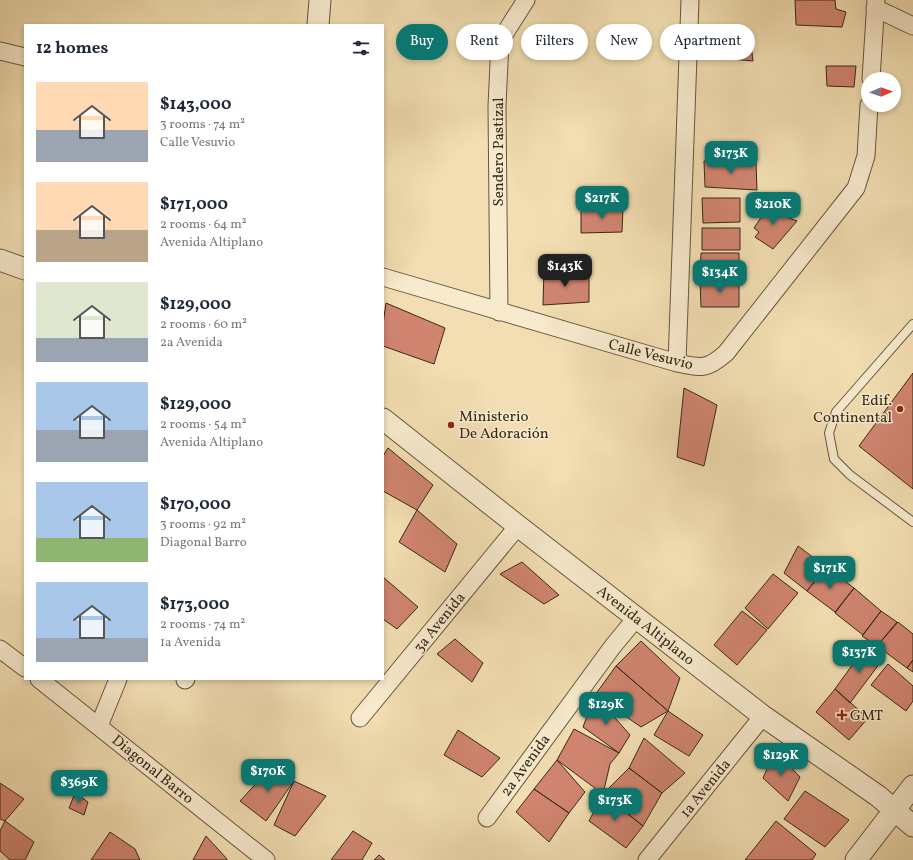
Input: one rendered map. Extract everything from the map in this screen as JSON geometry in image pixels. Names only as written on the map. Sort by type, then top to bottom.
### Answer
[{"type":"street","points":[[318,24],[320,0]]},
{"type":"street","name":"Sendero Pastizal","points":[[499,312],[497,106],[500,41],[526,0]]},
{"type":"street","points":[[677,363],[690,0]]},
{"type":"street","points":[[871,72],[875,4],[913,26]]},
{"type":"street","points":[[0,51],[24,57]]},
{"type":"street","name":"Calle Vesuvio","points":[[384,277],[677,363],[698,367],[714,364],[726,353],[856,188],[866,156],[869,112]]},
{"type":"street","points":[[0,260],[24,269]]},
{"type":"street","name":"Avenida Altiplano","points":[[384,423],[637,617],[763,716],[878,796],[913,826]]},
{"type":"street","name":"3a Avenida","points":[[360,718],[518,526]]},
{"type":"street","name":"2a Avenida","points":[[487,818],[637,617]]},
{"type":"street","points":[[0,649],[24,667]]},
{"type":"street","name":"Diagonal Barro","points":[[40,680],[266,860]]},
{"type":"street","points":[[98,726],[118,680]]},
{"type":"street","name":"1a Avenida","points":[[647,860],[763,716]]},
{"type":"street","points":[[856,860],[913,786]]},
{"type":"lane","points":[[913,324],[836,412],[829,433],[834,459],[850,475],[913,522]]},
{"type":"building","points":[[795,0],[835,0],[836,9],[846,12],[842,27],[796,25]]},
{"type":"building","points":[[826,66],[856,66],[854,87],[827,86]]},
{"type":"building","points":[[704,161],[756,163],[757,190],[705,187]]},
{"type":"building","points":[[702,198],[740,198],[740,222],[703,223]]},
{"type":"building","points":[[766,203],[775,211],[782,205],[786,212],[781,215],[797,221],[773,249],[755,237],[759,232],[754,228],[762,216],[757,212]]},
{"type":"building","points":[[581,208],[623,208],[622,232],[581,233]]},
{"type":"building","points":[[702,228],[740,228],[740,250],[702,250]]},
{"type":"building","points":[[701,253],[739,253],[739,277],[700,276]]},
{"type":"building","points":[[544,269],[589,274],[589,302],[543,305]]},
{"type":"building","points":[[739,280],[739,307],[701,307],[700,281]]},
{"type":"building","points":[[386,303],[445,328],[434,364],[384,346],[384,317]]},
{"type":"building","name":"Edif. Continental","points":[[913,373],[913,489],[859,446]]},
{"type":"building","points":[[684,388],[717,405],[704,466],[677,457]]},
{"type":"building","points":[[388,448],[433,485],[417,510],[384,492],[384,454]]},
{"type":"building","points":[[417,510],[457,544],[445,572],[399,542]]},
{"type":"building","points":[[798,546],[826,567],[807,591],[784,573]]},
{"type":"building","points":[[522,562],[559,595],[544,604],[500,574]]},
{"type":"building","points":[[826,567],[854,588],[835,612],[807,591]]},
{"type":"building","points":[[773,574],[798,593],[768,629],[745,608]]},
{"type":"building","points":[[384,578],[418,607],[397,629],[384,620]]},
{"type":"building","points":[[854,588],[881,611],[863,635],[835,613]]},
{"type":"building","points":[[742,611],[767,630],[737,665],[714,645]]},
{"type":"building","points":[[881,611],[897,622],[877,646],[862,636]]},
{"type":"building","points":[[898,622],[913,634],[913,660],[907,668],[877,646]]},
{"type":"building","points":[[455,639],[483,663],[472,682],[437,654]]},
{"type":"building","points":[[641,641],[680,678],[668,711],[616,666]]},
{"type":"building","points":[[866,646],[883,659],[850,703],[835,689]]},
{"type":"building","points":[[913,660],[913,672],[907,668]]},
{"type":"building","points":[[888,664],[913,686],[913,701],[906,711],[871,685]]},
{"type":"building","points":[[616,666],[668,711],[641,727],[595,695]]},
{"type":"building","name":"GMT","points":[[835,689],[868,718],[849,740],[816,712]]},
{"type":"building","points":[[595,695],[630,735],[619,753],[583,727]]},
{"type":"building","points":[[668,711],[703,735],[689,756],[654,735]]},
{"type":"building","points":[[574,729],[619,753],[610,764],[603,794],[557,760]]},
{"type":"building","points":[[458,730],[500,758],[482,777],[444,755]]},
{"type":"building","points":[[644,738],[685,773],[662,793],[629,768]]},
{"type":"building","points":[[775,751],[800,777],[788,801],[763,778]]},
{"type":"building","points":[[557,760],[585,792],[569,813],[534,789]]},
{"type":"building","points":[[272,766],[294,781],[266,821],[240,801]]},
{"type":"building","points":[[629,768],[662,793],[643,826],[603,794]]},
{"type":"building","points":[[294,781],[326,796],[295,836],[274,825]]},
{"type":"building","points":[[0,783],[24,799],[5,821],[0,819]]},
{"type":"building","points":[[534,789],[569,813],[549,842],[516,812]]},
{"type":"building","points":[[805,791],[849,820],[825,847],[784,819]]},
{"type":"building","points":[[75,793],[88,802],[84,815],[69,808]]},
{"type":"building","points":[[603,794],[643,826],[626,848],[589,821]]},
{"type":"building","points":[[5,821],[34,842],[25,860],[10,860],[0,851],[0,831]]},
{"type":"building","points":[[776,821],[816,854],[812,860],[745,860]]},
{"type":"building","points":[[353,831],[372,843],[362,860],[331,860]]},
{"type":"building","points":[[110,832],[135,849],[140,860],[91,860]]},
{"type":"building","points":[[206,836],[227,859],[227,860],[193,860]]},
{"type":"building","points":[[379,855],[385,860],[374,860]]},
{"type":"place","name":"Edif. Continental","points":[[900,409]]},
{"type":"place","name":"Ministerio De Adoración","points":[[451,425]]},
{"type":"place","name":"GMT","points":[[842,715]]}]
